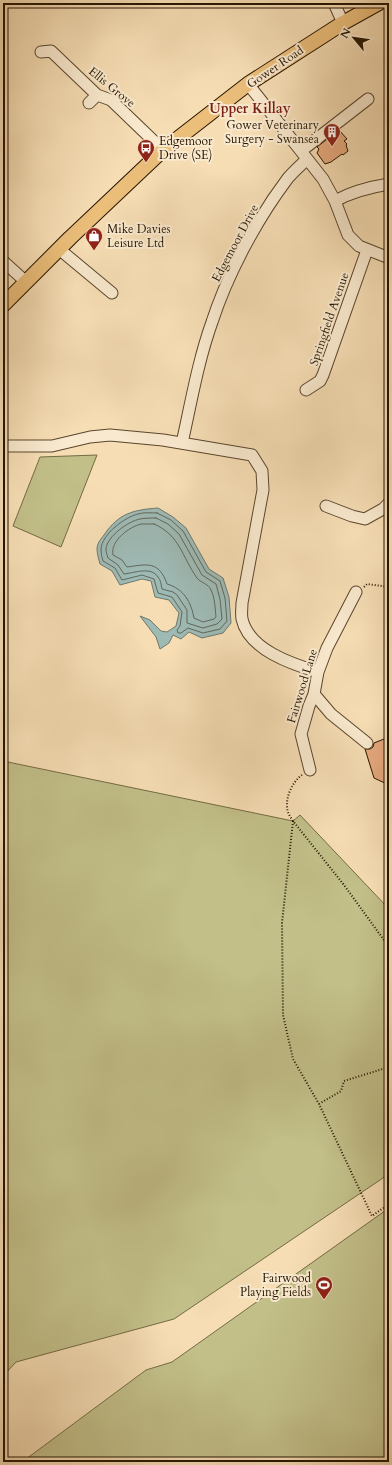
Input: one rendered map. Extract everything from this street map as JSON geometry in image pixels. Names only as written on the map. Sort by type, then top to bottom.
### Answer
[{"type":"main road","name":"Gower Road","points":[[3,305],[59,249],[164,150],[248,84],[343,22],[378,3]]},
{"type":"street","points":[[334,3],[343,22]]},
{"type":"street","name":"Ellis Grove","points":[[41,52],[50,51],[97,95],[111,100],[164,150]]},
{"type":"street","points":[[248,84],[323,179],[335,201],[348,235],[359,246],[367,250],[387,254]]},
{"type":"street","points":[[89,103],[97,95]]},
{"type":"street","name":"Edgemoor Drive","points":[[182,443],[200,360],[212,323],[222,294],[247,244],[304,155],[368,99]]},
{"type":"street","points":[[335,201],[346,194],[365,188],[389,184]]},
{"type":"street","points":[[59,249],[112,293]]},
{"type":"street","name":"Springfield Avenue","points":[[306,390],[320,381],[323,375],[367,250]]},
{"type":"street","points":[[3,261],[26,282]]},
{"type":"street","points":[[3,446],[52,446],[90,437],[110,435],[182,443],[252,455],[262,471],[263,490],[242,603],[242,619],[250,635],[267,651],[292,663],[318,672]]},
{"type":"street","points":[[326,506],[352,516],[365,519],[383,509],[389,503]]},
{"type":"street","name":"Fairwood Lane","points":[[310,770],[301,734],[314,694],[318,672],[328,648],[356,592]]},
{"type":"street","points":[[314,694],[331,714],[367,743]]},
{"type":"path","points":[[356,592],[368,584],[389,587]]},
{"type":"path","points":[[310,770],[296,780],[290,793],[288,812],[293,821],[344,885],[389,947]]},
{"type":"path","points":[[293,821],[282,923],[283,1015],[293,1059],[319,1104],[372,1216],[389,1204]]},
{"type":"path","points":[[319,1104],[341,1091],[344,1081],[389,1067]]},
{"type":"shaded area","points":[[97,455],[61,547],[13,526],[40,457]]},
{"type":"shaded area","points":[[3,761],[293,821],[300,815],[389,909],[389,1170],[383,1178],[174,1319],[16,1362],[3,1376]]},
{"type":"shaded area","name":"Fairwood Playing Fields","points":[[389,1208],[389,1462],[22,1462],[146,1370],[172,1362]]},
{"type":"water","points":[[158,508],[173,517],[186,528],[209,569],[223,578],[229,597],[231,623],[223,633],[202,638],[189,632],[181,639],[173,635],[169,643],[160,649],[156,637],[140,616],[150,620],[161,631],[167,632],[176,626],[179,613],[169,600],[155,597],[151,581],[142,579],[120,585],[112,571],[100,564],[97,549],[98,543],[121,517],[141,510]]},
{"type":"building","name":"Gower Veterinary Surgery - Swansea","points":[[339,130],[347,139],[344,141],[347,144],[348,151],[331,162],[325,164],[317,153],[319,149],[317,147]]},
{"type":"building","points":[[389,737],[389,785],[374,778],[365,749],[370,749],[373,747],[374,743]]},
{"type":"place","name":"Gower Veterinary Surgery - Swansea","points":[[332,147]]},
{"type":"place","name":"Edgemoor Drive (SE)","points":[[146,163]]},
{"type":"place","name":"Mike Davies Leisure Ltd","points":[[94,251]]},
{"type":"place","name":"Fairwood Playing Fields","points":[[324,1300]]},
{"type":"district","name":"Upper Killay","points":[[250,108]]}]
